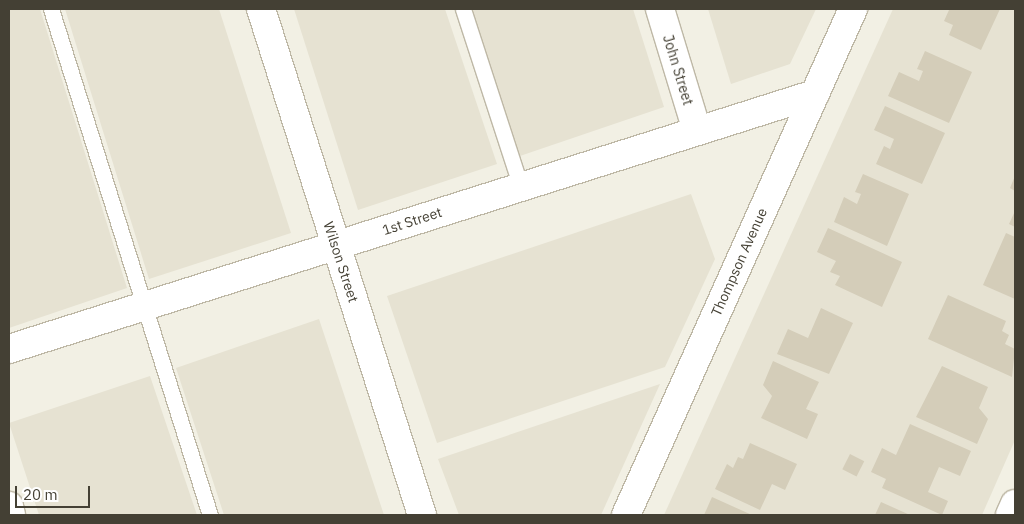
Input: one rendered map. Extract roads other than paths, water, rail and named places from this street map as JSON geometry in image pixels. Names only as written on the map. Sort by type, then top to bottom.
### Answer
[{"type":"street","name":"Wilson Street","points":[[260,9],[422,515]]},
{"type":"street","name":"John Street","points":[[660,9],[697,131]]},
{"type":"street","name":"Thompson Avenue","points":[[626,515],[853,9]]},
{"type":"street","name":"1st Street","points":[[9,349],[814,94]]},
{"type":"street","points":[[1010,515],[1015,504]]},
{"type":"street","points":[[9,506],[12,515]]},
{"type":"lane","points":[[51,9],[141,307],[210,515]]},
{"type":"lane","points":[[463,9],[521,187]]}]
